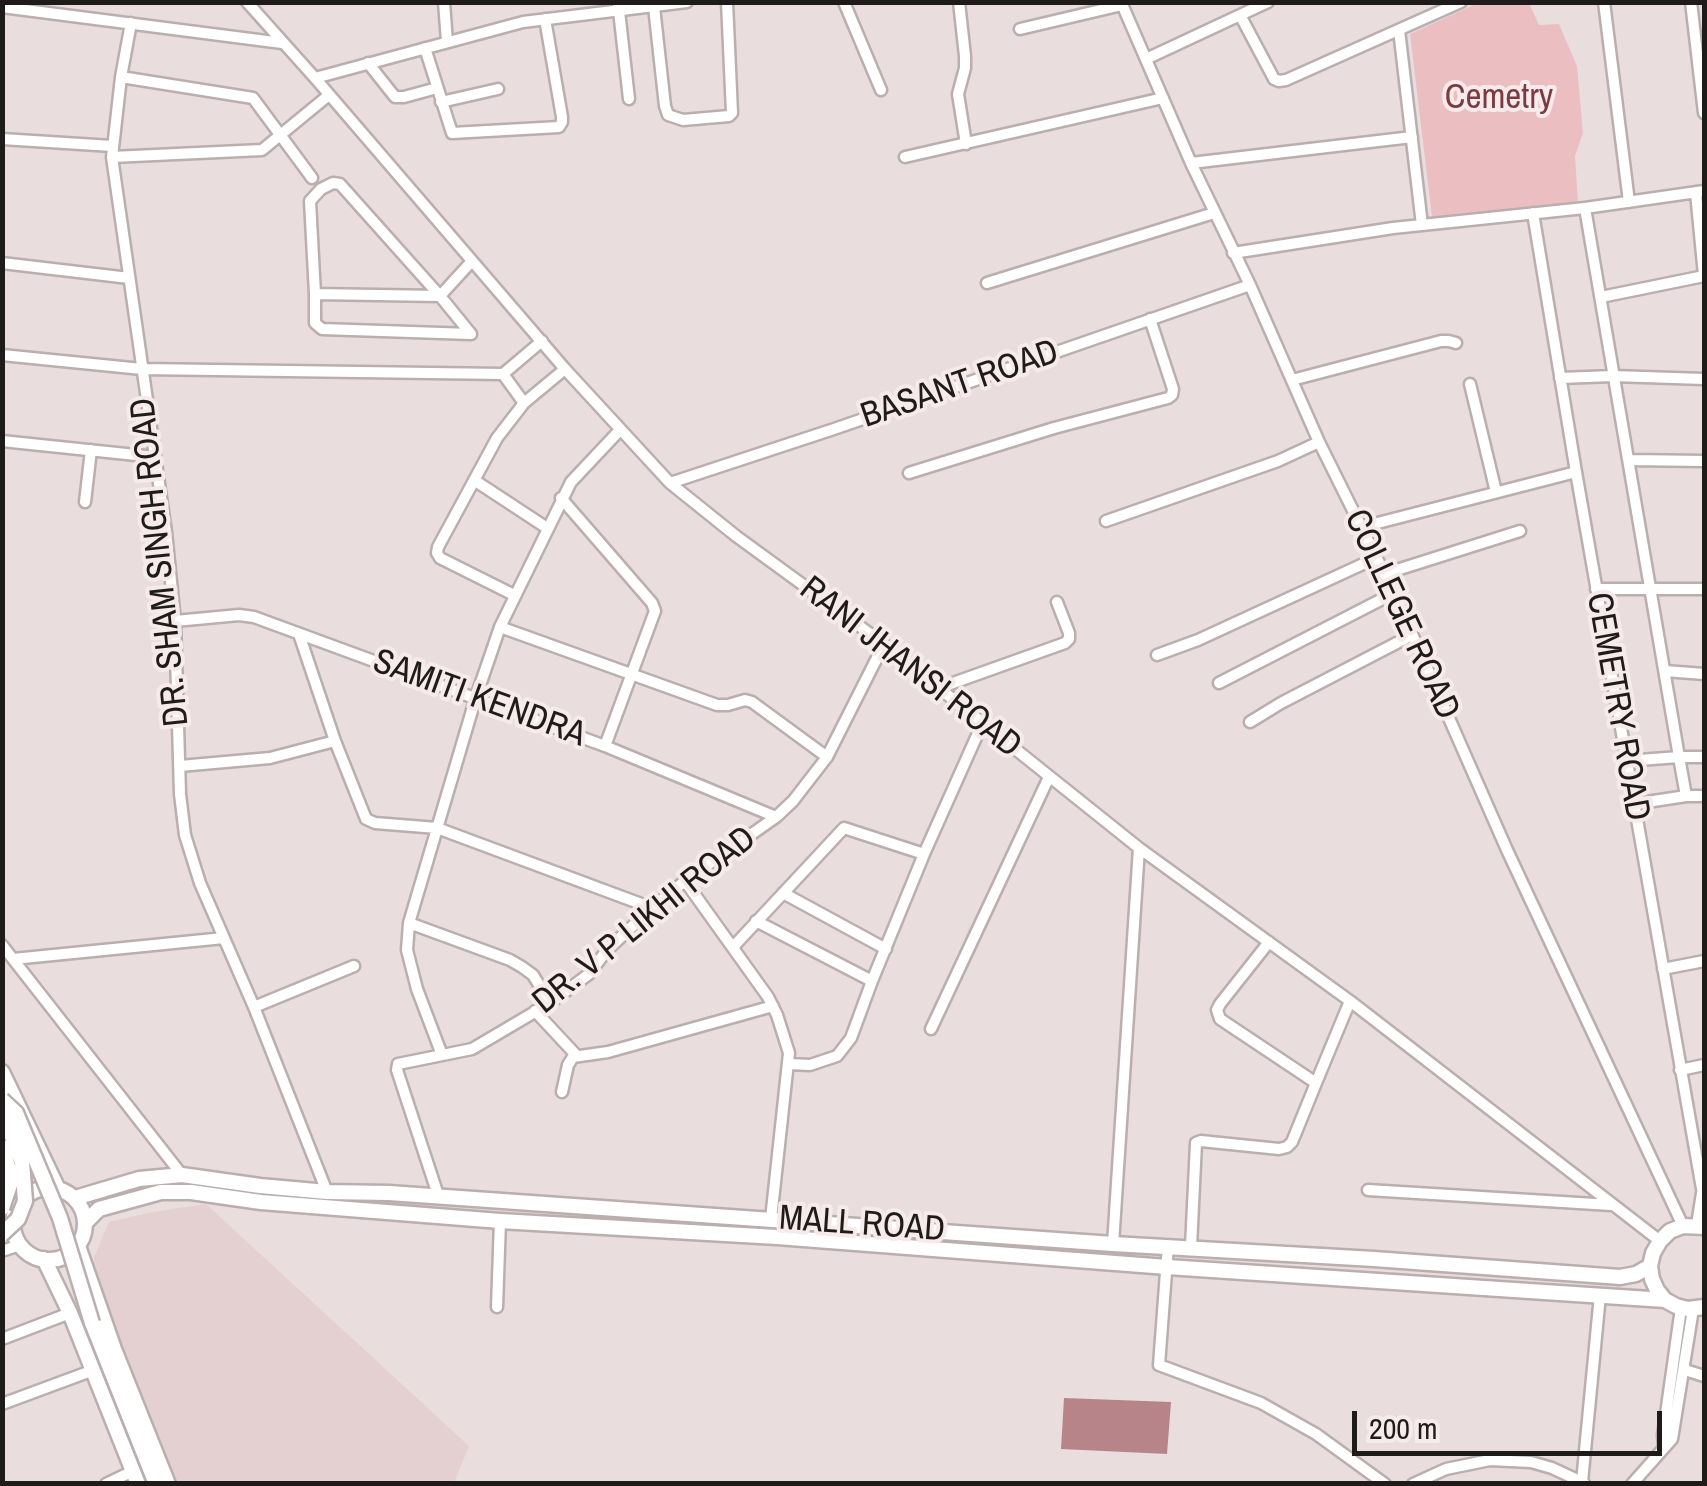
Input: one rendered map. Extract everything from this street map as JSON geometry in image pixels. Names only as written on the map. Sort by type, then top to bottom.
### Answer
[{"type":"main road","points":[[2,1072],[58,1188]]},
{"type":"main road","points":[[2,1100],[16,1113],[52,1200],[156,1484]]},
{"type":"main road","points":[[2,1111],[22,1162],[25,1201],[12,1210]]},
{"type":"main road","points":[[2,1147],[12,1179],[12,1210],[14,1234],[28,1254],[44,1260],[63,1258],[78,1246],[86,1222],[75,1198],[58,1188],[44,1188],[32,1192],[12,1210],[2,1234]]},
{"type":"main road","points":[[2,1162],[12,1210]]},
{"type":"main road","name":"MALL ROAD","points":[[75,1198],[139,1179],[182,1175],[327,1192],[389,1193],[1620,1277],[1650,1266]]},
{"type":"main road","name":"MALL ROAD","points":[[86,1222],[99,1209],[161,1192],[191,1192],[261,1202],[500,1221],[1665,1300]]},
{"type":"main road","points":[[1693,1308],[1665,1300],[1657,1290],[1650,1266],[1653,1252],[1670,1231],[1695,1226]]},
{"type":"main road","points":[[78,1246],[94,1312],[168,1484]]},
{"type":"main road","points":[[44,1260],[71,1316],[135,1478]]},
{"type":"main road","points":[[71,1316],[94,1312]]},
{"type":"street","name":"RANI JHANSI ROAD","points":[[247,2],[564,370],[670,483],[884,644],[1139,848],[1350,1001],[1660,1240]]},
{"type":"street","points":[[444,2],[447,42]]},
{"type":"street","points":[[315,78],[496,28],[618,6],[687,2]]},
{"type":"street","points":[[654,6],[665,106],[668,115],[683,120],[732,113],[727,2]]},
{"type":"street","points":[[844,2],[881,90]]},
{"type":"street","points":[[959,2],[965,56],[958,94],[966,144]]},
{"type":"street","points":[[1146,58],[1268,2]]},
{"type":"street","points":[[1240,15],[1274,79],[1279,81],[1461,2]]},
{"type":"street","points":[[1604,2],[1628,202]]},
{"type":"street","points":[[1692,2],[1704,113]]},
{"type":"street","points":[[1020,29],[1121,4]]},
{"type":"street","name":"COLLEGE ROAD","points":[[1121,4],[1319,442],[1394,593],[1507,850],[1695,1226]]},
{"type":"street","points":[[618,6],[629,99]]},
{"type":"street","points":[[2,7],[282,43]]},
{"type":"street","points":[[425,48],[452,133],[559,127],[562,117],[544,19]]},
{"type":"street","name":"DR. SHAM SINGH ROAD","points":[[131,23],[112,152],[175,621],[183,819],[200,883],[327,1192]]},
{"type":"street","points":[[1399,30],[1422,224]]},
{"type":"street","points":[[368,63],[396,97],[436,88]]},
{"type":"street","points":[[122,77],[248,96],[258,102],[312,178]]},
{"type":"street","points":[[441,102],[498,89]]},
{"type":"street","points":[[2,139],[112,152],[257,151],[329,96]]},
{"type":"street","points":[[905,156],[1163,98]]},
{"type":"street","points":[[1190,163],[1412,137]]},
{"type":"street","points":[[337,182],[440,296],[470,334],[322,329],[315,323],[310,201],[321,189],[337,182]]},
{"type":"street","points":[[1234,252],[1422,224],[1700,192],[1704,276],[1600,297]]},
{"type":"street","points":[[1585,208],[1686,796]]},
{"type":"street","points":[[987,283],[1214,213]]},
{"type":"street","name":"CEMETRY ROAD","points":[[1533,213],[1703,1196],[1695,1226]]},
{"type":"street","points":[[314,294],[440,296],[472,262]]},
{"type":"street","points":[[2,263],[129,278]]},
{"type":"street","name":"BASANT ROAD","points":[[670,483],[1250,285]]},
{"type":"street","points":[[909,472],[1172,396],[1150,318]]},
{"type":"street","points":[[1292,380],[1449,340],[1456,343]]},
{"type":"street","points":[[2,354],[142,369],[503,374],[542,341]]},
{"type":"street","points":[[514,595],[436,553],[497,438],[524,403],[564,370]]},
{"type":"street","points":[[503,374],[524,403]]},
{"type":"street","points":[[1560,378],[1704,378]]},
{"type":"street","points":[[1470,384],[1496,492]]},
{"type":"street","points":[[442,1055],[410,963],[406,936],[409,923],[500,627],[561,498],[580,470],[620,431]]},
{"type":"street","points":[[2,441],[155,456]]},
{"type":"street","points":[[1106,520],[1319,442]]},
{"type":"street","points":[[86,502],[90,450]]},
{"type":"street","points":[[1630,460],[1704,461]]},
{"type":"street","points":[[1362,528],[1576,472]]},
{"type":"street","points":[[474,480],[547,528]]},
{"type":"street","points":[[561,498],[654,607],[655,615],[605,746]]},
{"type":"street","points":[[1384,574],[1520,530]]},
{"type":"street","points":[[1157,655],[1376,558]]},
{"type":"street","points":[[1596,589],[1704,589]]},
{"type":"street","points":[[1219,684],[1394,593]]},
{"type":"street","points":[[939,688],[1065,643],[1069,633],[1057,602]]},
{"type":"street","name":"SAMITI KENDRA","points":[[175,621],[246,615],[605,746],[776,817]]},
{"type":"street","points":[[500,627],[716,705],[752,702],[827,757]]},
{"type":"street","points":[[299,634],[366,818],[375,823],[437,828],[652,908]]},
{"type":"street","points":[[1250,722],[1412,634]]},
{"type":"street","name":"DR. V P LIKHI ROAD","points":[[439,1198],[397,1066],[478,1046],[550,1002],[590,974],[607,950],[652,908],[776,817],[827,757],[884,644]]},
{"type":"street","points":[[1665,671],[1704,674]]},
{"type":"street","points":[[789,1064],[824,1062],[836,1056],[852,1038],[924,854],[983,722]]},
{"type":"street","points":[[180,766],[270,758],[335,741]]},
{"type":"street","points":[[1626,761],[1704,757]]},
{"type":"street","points":[[931,1029],[1049,777]]},
{"type":"street","points":[[1634,804],[1704,796]]},
{"type":"street","points":[[733,947],[844,828],[924,854]]},
{"type":"street","points":[[1113,1244],[1139,848]]},
{"type":"street","points":[[685,881],[773,1006],[789,1053],[770,1219]]},
{"type":"street","points":[[782,893],[886,949]]},
{"type":"street","points":[[756,921],[872,981]]},
{"type":"street","points":[[409,923],[522,966],[550,1002]]},
{"type":"street","points":[[13,959],[224,938]]},
{"type":"street","points":[[1269,942],[1220,1004],[1218,1014],[1316,1084]]},
{"type":"street","points":[[2,945],[182,1175]]},
{"type":"street","points":[[1663,970],[1704,961]]},
{"type":"street","points":[[254,1007],[354,966]]},
{"type":"street","points":[[1191,1246],[1196,1143],[1279,1149],[1288,1146],[1350,1001]]},
{"type":"street","points":[[562,1092],[570,1060],[577,1056],[608,1052],[773,1006]]},
{"type":"street","points":[[535,1011],[577,1056]]},
{"type":"street","points":[[1680,1070],[1704,1065]]},
{"type":"street","points":[[1368,1190],[1612,1205]]},
{"type":"street","points":[[497,1306],[500,1221]]},
{"type":"street","points":[[2,1251],[20,1245]]},
{"type":"street","points":[[1168,1246],[1159,1365],[1261,1402],[1316,1434],[1385,1484]]},
{"type":"street","points":[[1413,1484],[1456,1466],[1490,1460],[1531,1462],[1584,1483],[1600,1295]]},
{"type":"street","points":[[1632,1484],[1674,1435],[1693,1308]]},
{"type":"street","points":[[1664,1446],[1663,1435],[1693,1308]]},
{"type":"street","points":[[2,1338],[71,1316]]},
{"type":"street","points":[[1684,1370],[1704,1376]]},
{"type":"street","points":[[2,1404],[92,1371]]},
{"type":"street","points":[[106,1484],[135,1478]]},
{"type":"shaded area","points":[[206,1204],[469,1446],[454,1483],[176,1483],[94,1287],[94,1257],[109,1222]]},
{"type":"shaded area","points":[[1064,1398],[1171,1402],[1167,1454],[1061,1449]]},
{"type":"green space","name":"Cemetry","points":[[1480,2],[1529,3],[1539,25],[1559,24],[1577,66],[1583,133],[1575,156],[1578,203],[1432,217],[1410,34]]}]
